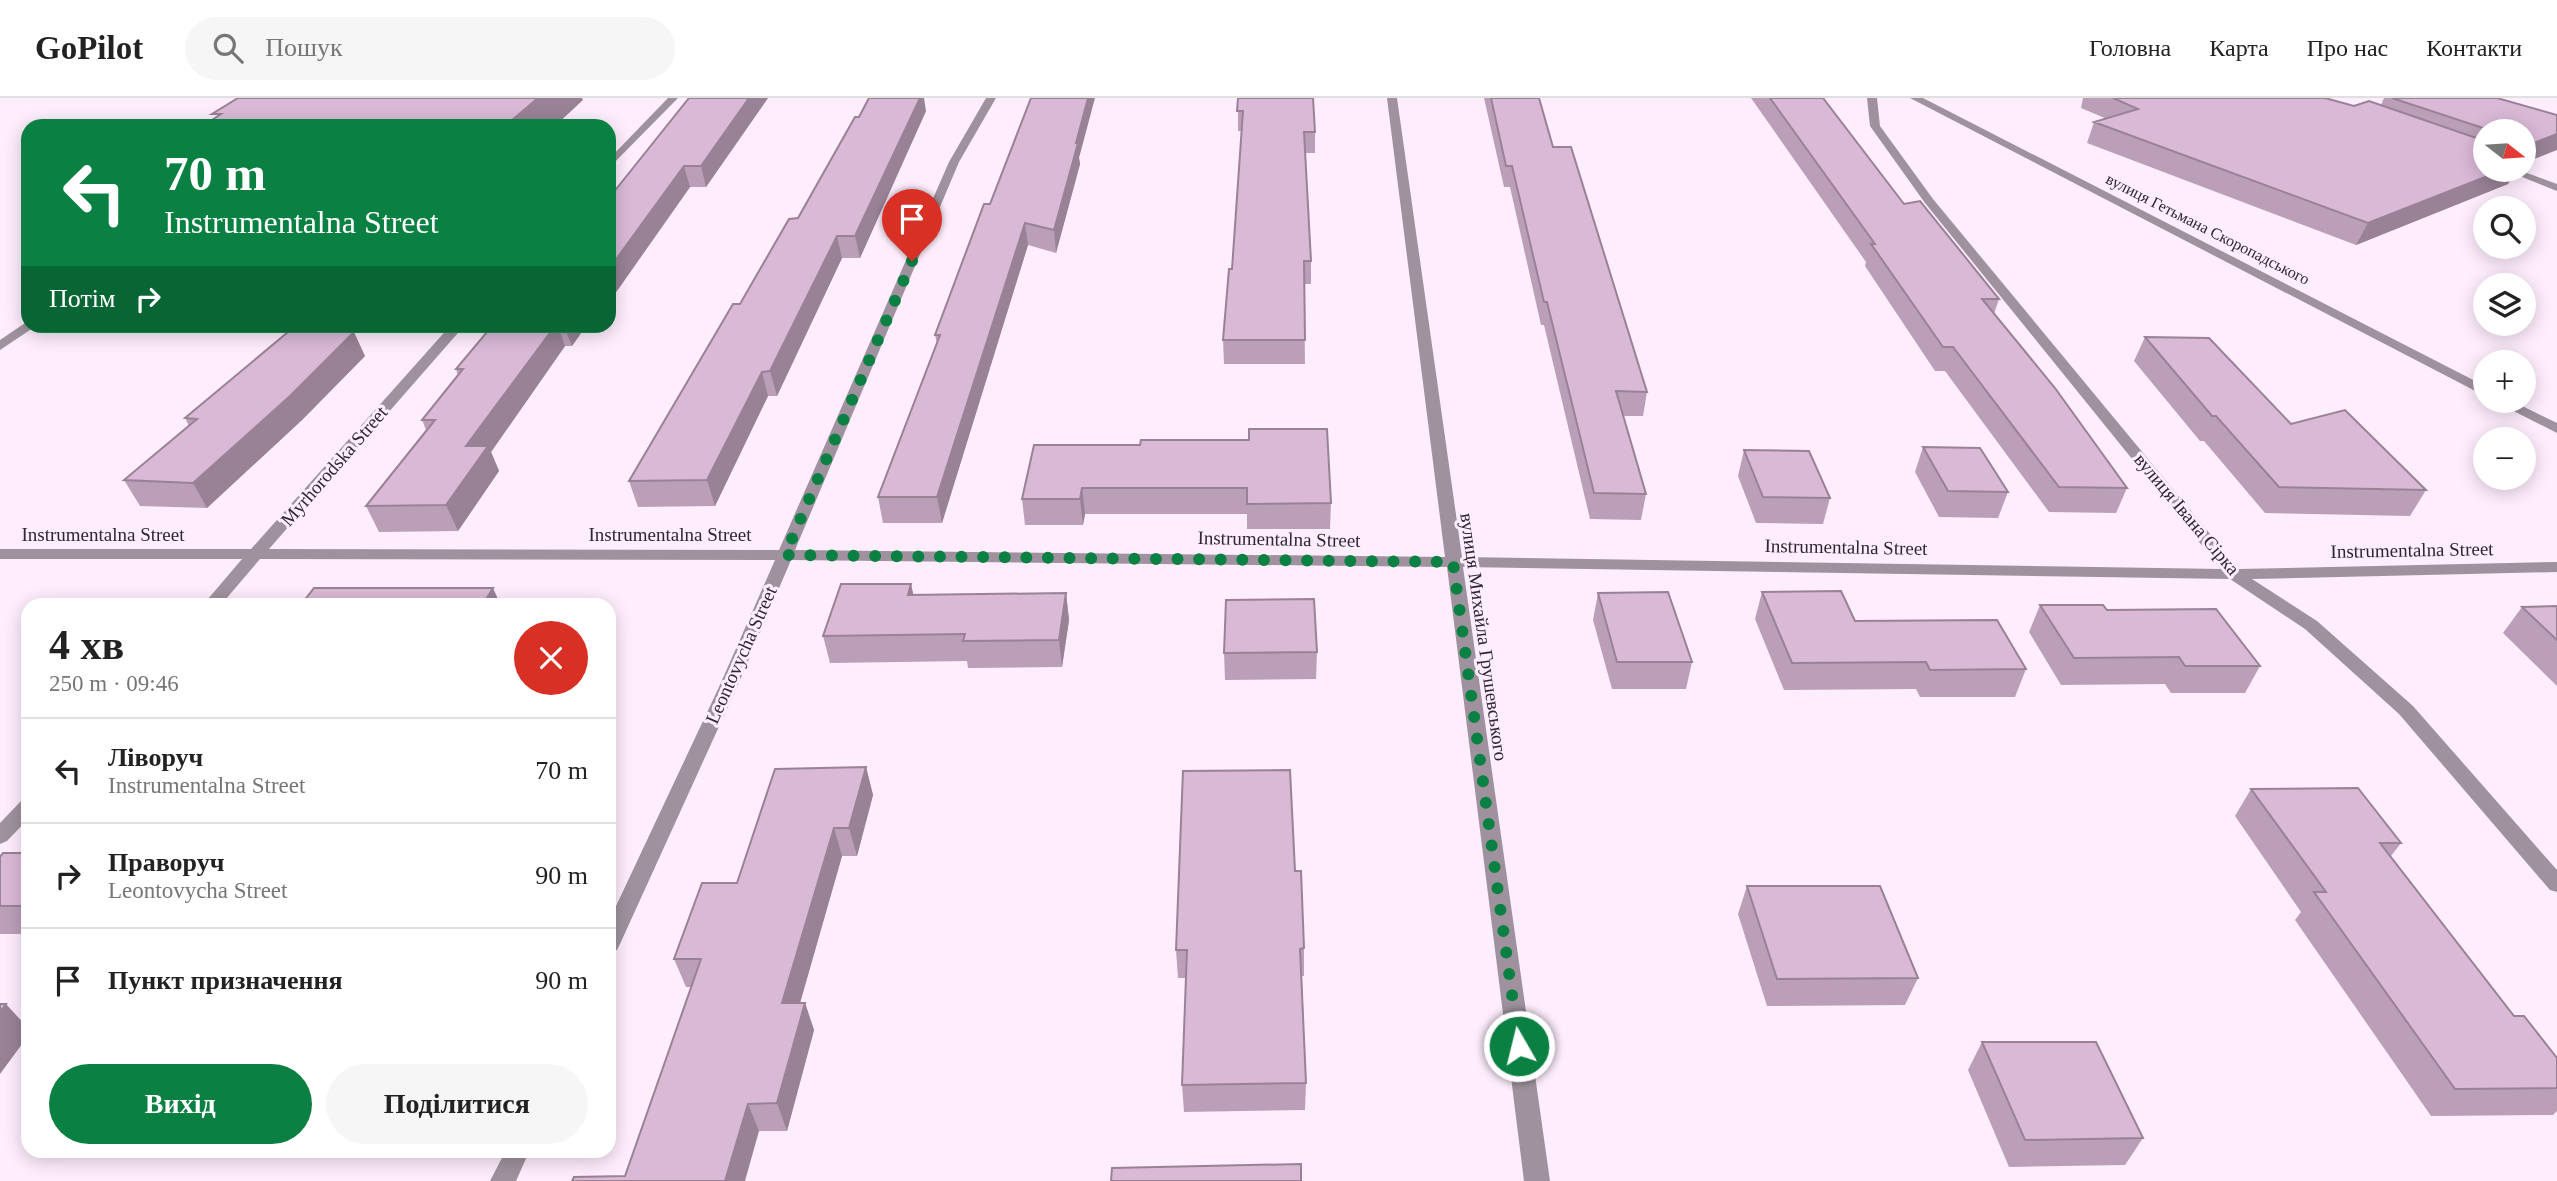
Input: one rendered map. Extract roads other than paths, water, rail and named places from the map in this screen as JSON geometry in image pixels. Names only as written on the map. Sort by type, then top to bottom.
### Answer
[{"type":"street","points":[[616,158],[673,98]]},
{"type":"street","name":"Leontovycha Street","points":[[616,929],[728,687],[954,162],[990,98]]},
{"type":"street","name":"вулиця Михайла Грушевського","points":[[1392,98],[1537,1181]]},
{"type":"street","name":"вулиця Івана Сірка","points":[[1872,98],[1875,126],[1929,201],[2234,575],[2311,625],[2406,710],[2557,884]]},
{"type":"street","name":"вулиця Гетьмана Скоропадського","points":[[1915,98],[2473,387]]},
{"type":"street","points":[[2536,180],[2557,188]]},
{"type":"street","points":[[0,345],[21,330]]},
{"type":"street","name":"Myrhorodska Street","points":[[217,598],[451,333]]},
{"type":"street","points":[[2525,413],[2557,429]]},
{"type":"street","name":"Instrumentalna Street","points":[[0,554],[785,555],[1453,562],[2234,575],[2557,567]]},
{"type":"street","points":[[0,836],[21,814]]},
{"type":"street","points":[[503,1181],[514,1158]]}]
